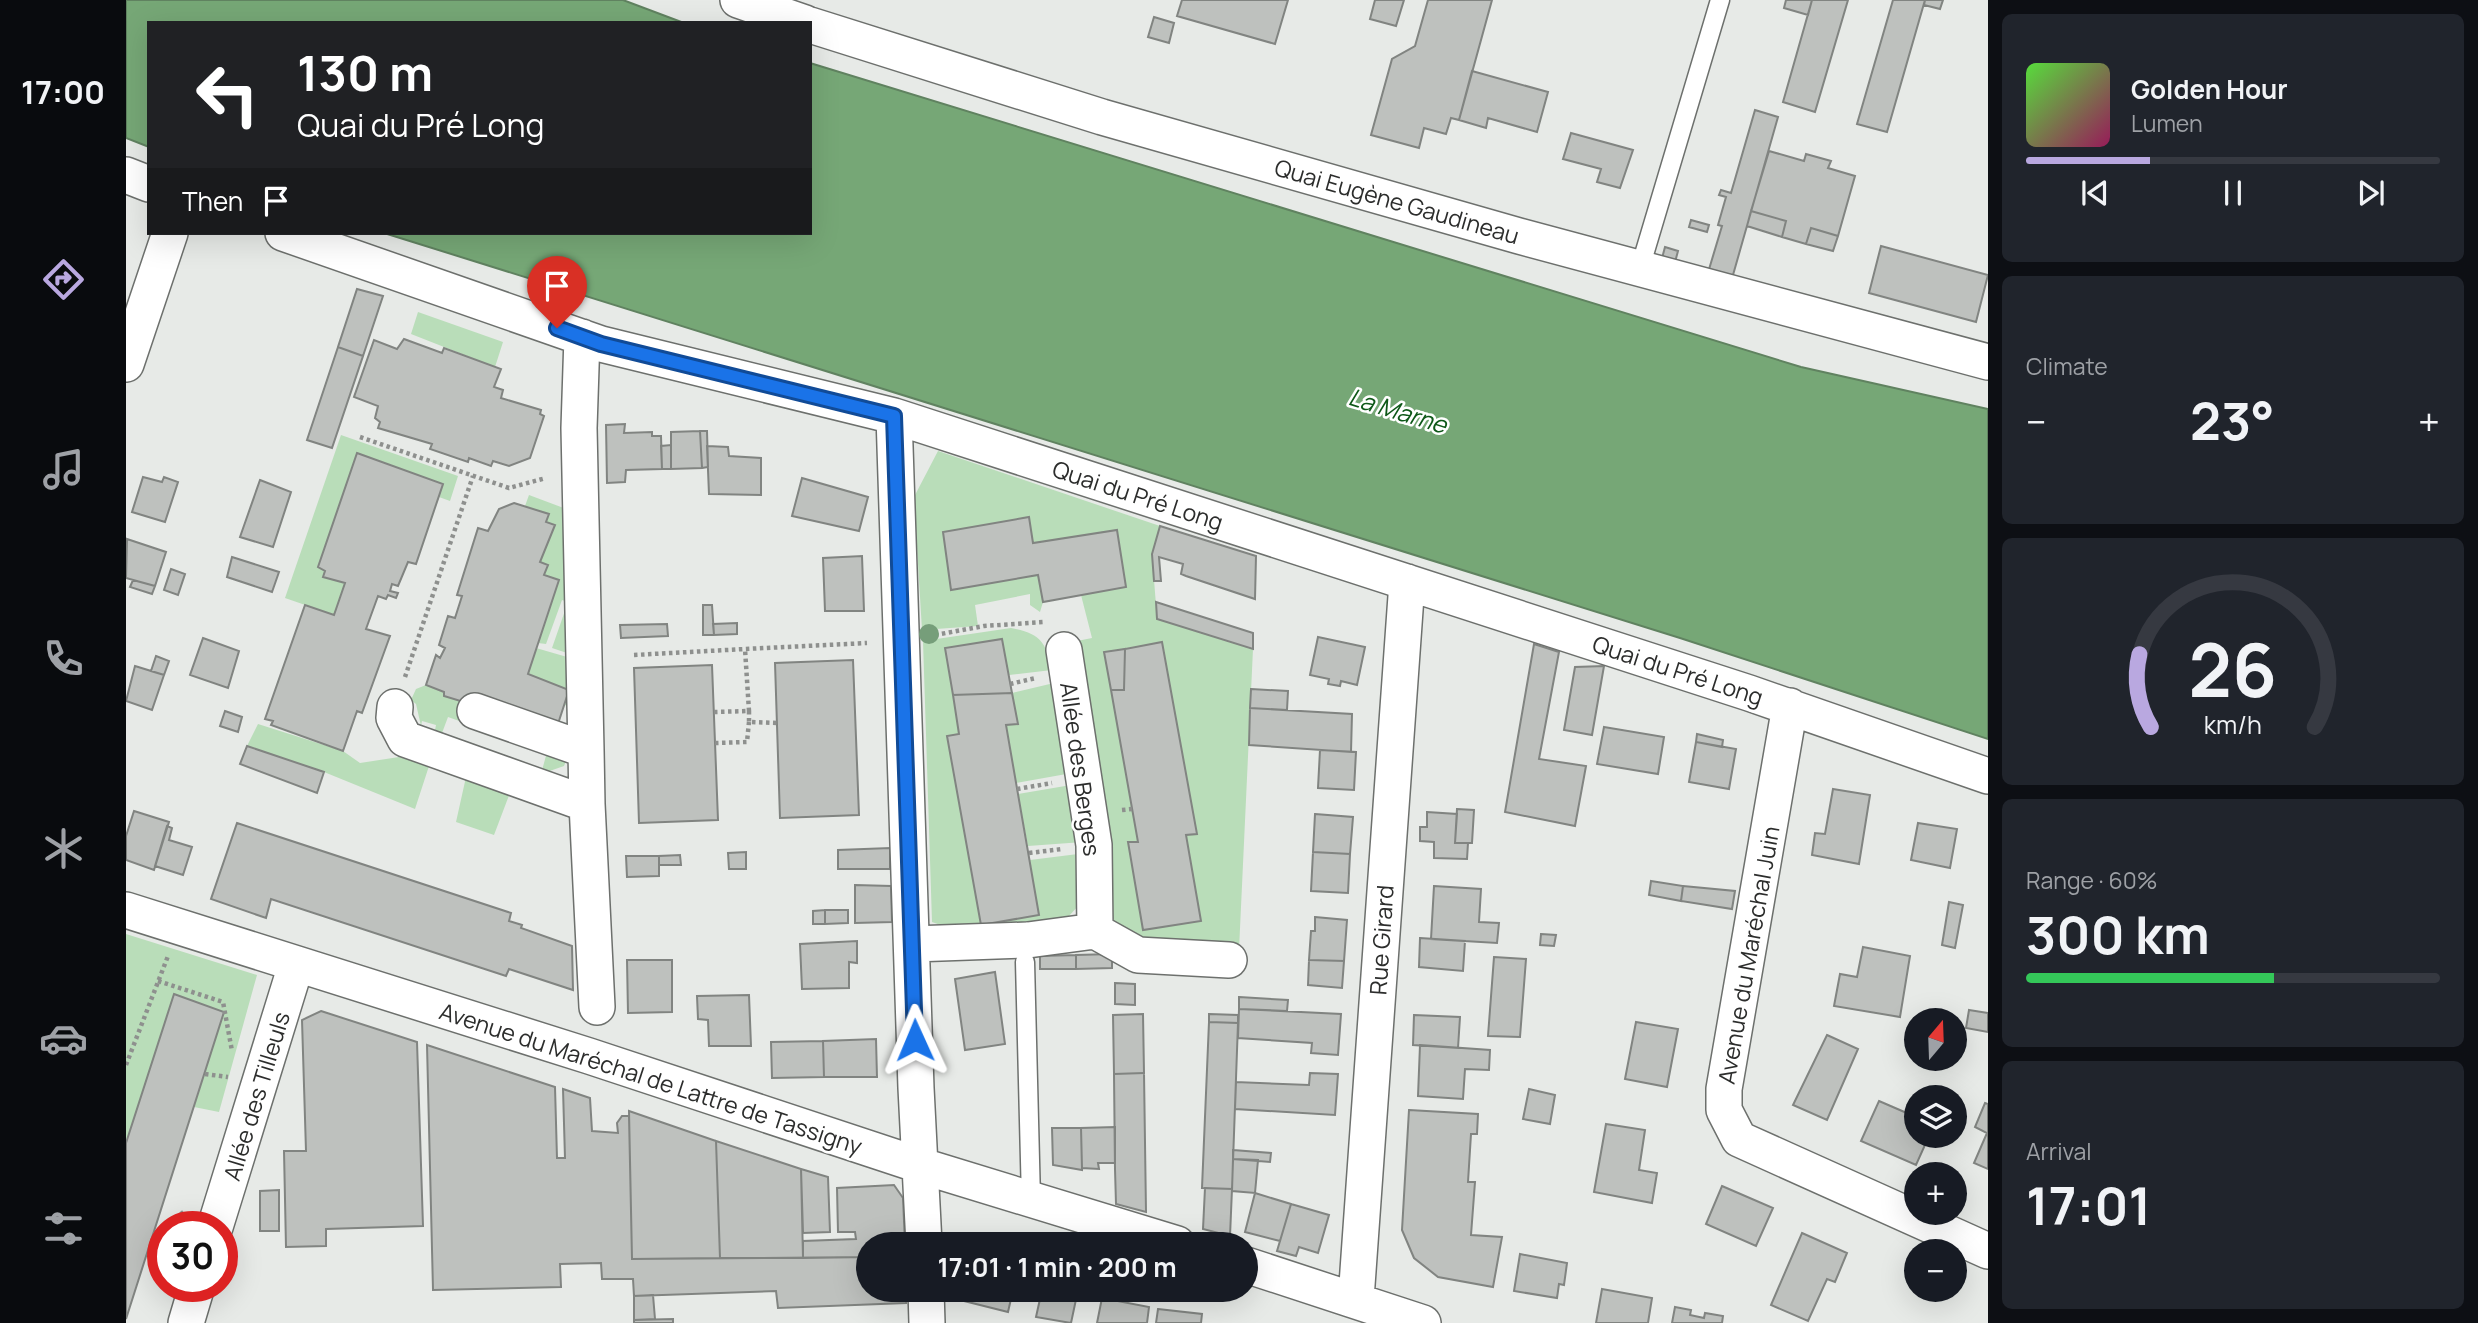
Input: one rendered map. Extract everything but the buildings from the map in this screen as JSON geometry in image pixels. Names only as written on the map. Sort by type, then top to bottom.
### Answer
[{"type":"street","points":[[738,0],[799,21]]},
{"type":"street","name":"Quai Eugène Gaudineau","points":[[812,25],[1102,117],[1640,268],[1988,362]]},
{"type":"street","points":[[126,175],[147,183]]},
{"type":"street","points":[[126,364],[169,235]]},
{"type":"street","name":"Quai du Pré Long","points":[[289,235],[582,337],[894,416],[1790,706],[1988,776]]},
{"type":"street","points":[[582,337],[579,428],[587,804],[597,1007]]},
{"type":"street","points":[[894,416],[916,1088],[925,1232]]},
{"type":"street","name":"Rue Girard","points":[[1356,1299],[1407,582]]},
{"type":"street","name":"Allée des Berges","points":[[1063,650],[1094,845],[1095,931]]},
{"type":"street","name":"Avenue du Maréchal Juin","points":[[1790,706],[1724,1089],[1724,1110],[1739,1139],[1988,1251]]},
{"type":"street","points":[[394,707],[394,718],[405,739],[587,804]]},
{"type":"street","points":[[475,711],[586,750]]},
{"type":"street","name":"Avenue du Maréchal de Lattre de Tassigny","points":[[126,910],[589,1056],[922,1167],[1137,1232]]},
{"type":"street","points":[[913,944],[1028,940],[1095,931],[1138,955],[1229,960]]},
{"type":"street","name":"Allée des Tilleuls","points":[[220,1211],[296,965]]},
{"type":"street","points":[[1258,1269],[1423,1323]]},
{"type":"street","points":[[186,1323],[192,1302]]},
{"type":"street","points":[[926,1302],[927,1323]]},
{"type":"lane","points":[[1640,268],[1720,0]]},
{"type":"lane","points":[[1025,962],[1031,1200]]},
{"type":"path","points":[[360,437],[509,488],[549,478]]},
{"type":"path","points":[[394,707],[473,476]]},
{"type":"path","points":[[634,654],[903,641],[984,626],[1046,622],[1063,650]]},
{"type":"path","points":[[715,743],[747,742],[749,711],[745,649]]},
{"type":"path","points":[[713,712],[749,711]]},
{"type":"path","points":[[749,722],[777,723]]},
{"type":"path","points":[[126,1065],[170,948]]},
{"type":"path","points":[[158,981],[223,1002],[233,1055]]},
{"type":"shaded area","points":[[418,312],[503,342],[495,367],[411,334]]},
{"type":"shaded area","points":[[341,435],[458,476],[450,501],[439,497],[442,484],[357,453],[318,567],[325,571],[323,577],[345,583],[334,615],[285,598]]},
{"type":"shaded area","points":[[938,451],[1160,526],[1152,554],[1157,618],[1253,649],[1239,950],[1122,939],[1113,918],[1067,643],[1092,638],[1081,595],[1126,587],[1117,530],[1033,543],[1029,518],[943,532],[951,590],[1038,575],[1043,602],[1040,612],[1030,605],[1030,594],[975,605],[978,626],[922,630],[914,497]]},
{"type":"shaded area","points":[[529,495],[569,510],[576,656],[552,648],[568,602],[562,600],[546,644],[538,643],[559,580],[544,575],[548,565],[540,562],[554,525],[546,522],[548,514],[525,506]]},
{"type":"shaded area","points":[[1011,628],[1029,633],[1040,640],[1052,670],[1009,675],[1002,639],[945,649],[959,734],[947,736],[981,925],[962,928],[944,926],[932,922],[923,641]]},
{"type":"shaded area","points":[[536,648],[574,659],[570,706],[564,705],[569,690],[528,674]]},
{"type":"shaded area","points":[[1054,683],[1072,773],[1016,783],[1006,725],[1018,724],[1012,693]]},
{"type":"shaded area","points":[[426,685],[468,703],[568,756],[564,766],[541,774],[547,752],[448,717],[442,733],[435,730],[436,725],[422,721],[421,726],[416,704],[411,700],[416,689]]},
{"type":"shaded area","points":[[258,724],[343,751],[360,763],[399,757],[429,766],[415,809],[324,772],[247,746]]},
{"type":"shaded area","points":[[466,777],[511,790],[494,835],[456,822]]},
{"type":"shaded area","points":[[1071,785],[1083,842],[1028,846],[1018,794]]},
{"type":"shaded area","points":[[1086,853],[1080,904],[1068,917],[1006,933],[1006,921],[1039,915],[1030,860]]},
{"type":"shaded area","points":[[126,934],[257,975],[219,1112],[194,1107],[224,1012],[174,995],[126,1143]]},
{"type":"water","points":[[126,0],[623,0],[679,21],[147,21],[147,146],[126,138]]},
{"type":"water","name":"La Marne","points":[[812,64],[1801,367],[1988,409],[1988,739],[1680,638],[390,235],[812,235]]},
{"type":"route","points":[[557,328],[601,344],[894,416],[915,1040]]}]
